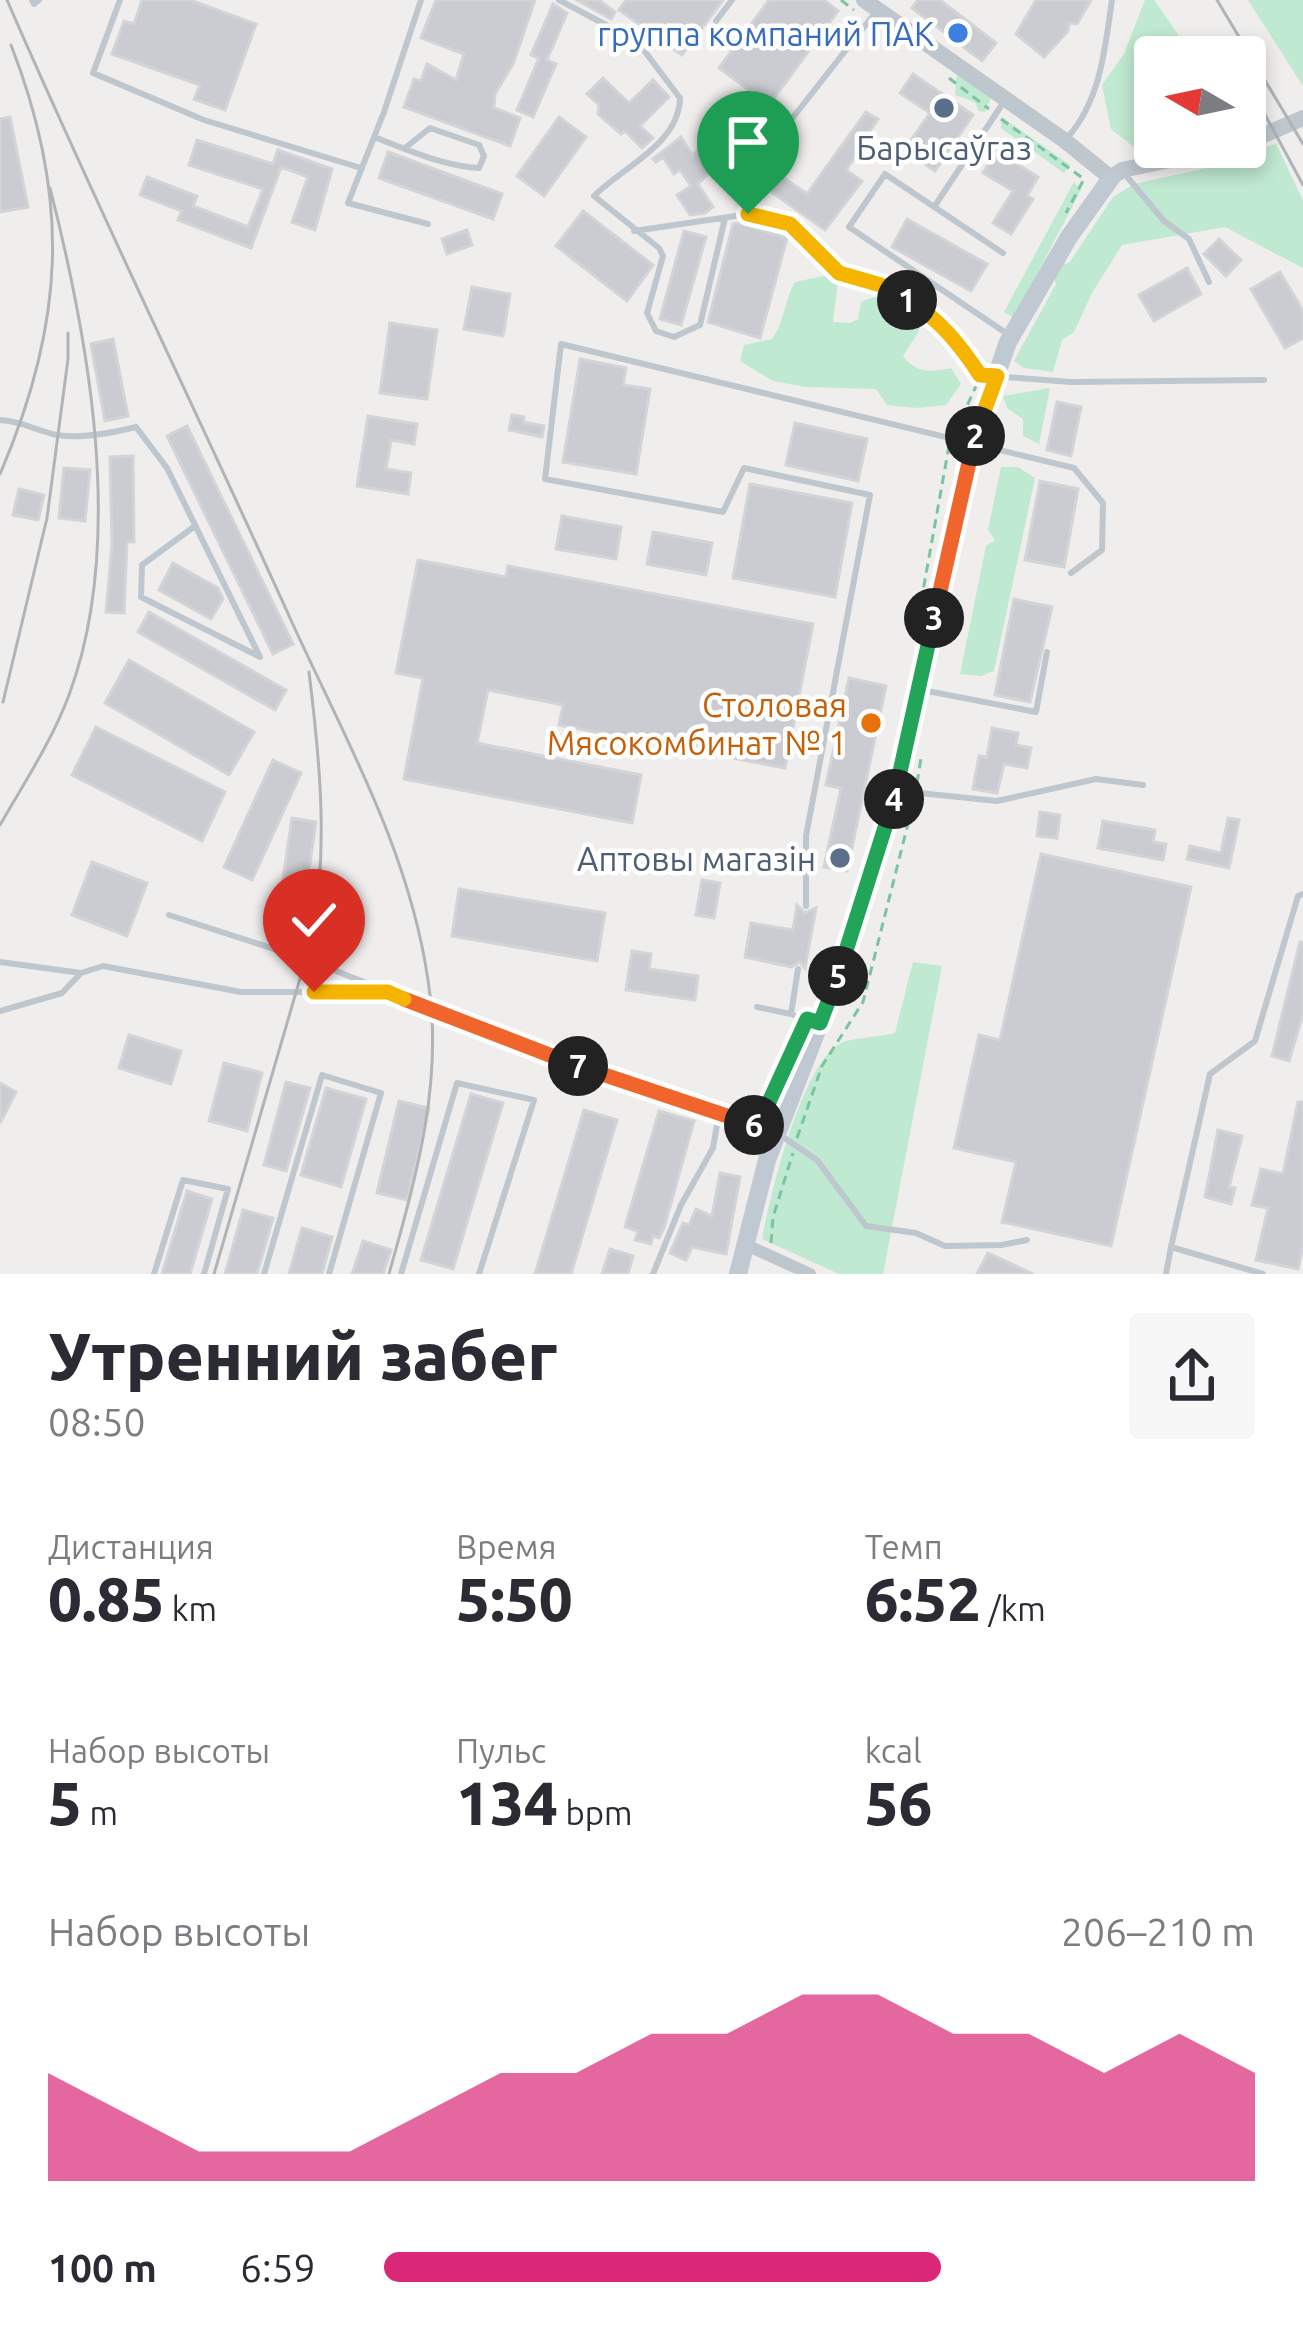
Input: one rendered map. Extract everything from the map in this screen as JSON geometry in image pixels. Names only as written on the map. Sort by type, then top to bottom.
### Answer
[{"type":"main road","points":[[739,1274],[767,1130],[820,1023],[906,792],[919,689],[972,445],[1011,337],[1069,237],[1117,174]]},
{"type":"street","points":[[870,5],[1117,174],[1142,168]]},
{"type":"street","points":[[1266,134],[1303,118]]},
{"type":"street","points":[[452,1016],[514,1044],[767,1130]]},
{"type":"street","points":[[744,1244],[810,1274]]},
{"type":"lane","points":[[120,0],[92,74],[204,120],[362,168]]},
{"type":"lane","points":[[421,0],[348,203],[428,224]]},
{"type":"lane","points":[[559,0],[610,27],[627,28],[680,98],[680,112],[663,141],[594,196],[662,256],[647,313],[656,331],[674,337],[700,325],[725,218]]},
{"type":"lane","points":[[716,22],[732,0]]},
{"type":"lane","points":[[1064,140],[1080,123],[1102,71],[1112,0]]},
{"type":"lane","points":[[776,139],[870,5]]},
{"type":"lane","points":[[934,207],[1006,99]]},
{"type":"lane","points":[[374,137],[405,148],[462,167],[479,168],[484,156],[478,145],[430,128],[405,148]]},
{"type":"lane","points":[[1004,253],[885,174],[849,227],[1011,337]]},
{"type":"lane","points":[[1117,174],[1189,239],[1209,282]]},
{"type":"lane","points":[[634,231],[748,214],[790,224],[839,273],[881,285],[928,312],[980,375],[1071,382],[1264,380]]},
{"type":"lane","points":[[806,906],[806,836],[869,495],[744,468],[723,512],[545,479],[561,344],[1074,468],[1103,502],[1102,550],[1071,573]]},
{"type":"lane","points":[[0,421],[21,421],[58,435],[104,436],[136,427],[166,468],[195,526],[223,582],[260,657],[141,597],[142,565],[195,526]]},
{"type":"lane","points":[[919,689],[1036,712],[1047,652]]},
{"type":"lane","points":[[906,792],[997,802],[1096,778],[1143,785]]},
{"type":"lane","points":[[1166,1274],[1210,1074],[1255,1040],[1298,896],[1303,895]]},
{"type":"lane","points":[[169,915],[305,959],[452,1016]]},
{"type":"lane","points":[[0,962],[81,973],[103,966],[241,992],[388,992]]},
{"type":"lane","points":[[791,1014],[798,969]]},
{"type":"lane","points":[[0,1011],[62,993],[81,973]]},
{"type":"lane","points":[[758,1007],[820,1023]]},
{"type":"lane","points":[[264,1274],[322,1075],[381,1093],[329,1274]]},
{"type":"lane","points":[[401,1274],[457,1084],[534,1100],[478,1274]]},
{"type":"lane","points":[[653,1274],[681,1204],[712,1148],[718,1113]]},
{"type":"lane","points":[[767,1130],[817,1160],[866,1226],[916,1233],[945,1246],[1027,1240]]},
{"type":"lane","points":[[154,1274],[183,1180],[228,1189],[204,1274]]},
{"type":"lane","points":[[1171,1247],[1263,1274]]},
{"type":"path","points":[[770,1256],[773,1217],[822,1066],[863,1003],[906,792],[921,758]]},
{"type":"path","points":[[767,1130],[788,1062]]},
{"type":"green space","points":[[1145,0],[1154,0],[1179,36],[1134,36],[1134,147],[1111,129],[1102,85],[1124,54]]},
{"type":"green space","points":[[1248,0],[1303,0],[1303,86]]},
{"type":"green space","points":[[957,73],[991,98],[985,112],[975,102],[955,95]]},
{"type":"green space","points":[[1002,117],[1070,165],[1064,173],[1001,128]]},
{"type":"green space","points":[[1276,143],[1303,201],[1303,268],[1225,227],[1122,245],[1074,332],[1062,340],[1053,372],[1024,368],[1014,361],[1056,284],[1061,264],[1069,263],[1113,197],[1134,184],[1207,168],[1266,168],[1266,147]]},
{"type":"green space","points":[[1074,182],[1081,190],[1014,318],[1004,312]]},
{"type":"green space","points":[[823,276],[838,281],[833,322],[858,319],[861,302],[877,297],[899,301],[920,315],[919,331],[903,356],[924,370],[951,368],[961,384],[946,405],[887,405],[876,389],[773,381],[740,361],[744,345],[772,339],[795,282]]},
{"type":"green space","points":[[1050,388],[1039,444],[1023,436],[1023,419],[1007,408],[1003,396]]},
{"type":"green space","points":[[1001,467],[1018,467],[1035,478],[994,671],[981,676],[960,674],[986,546],[995,540],[988,530]]},
{"type":"green space","points":[[913,962],[942,966],[883,1274],[839,1274],[762,1239],[772,1193],[813,1076],[841,1043],[895,1033]]},
{"type":"building","points":[[142,0],[190,0],[256,24],[225,110],[194,99],[200,85],[112,54],[124,21],[134,24]]},
{"type":"building","points":[[436,0],[535,0],[513,64],[495,94],[494,108],[520,118],[510,146],[404,107],[414,79],[421,81],[427,64],[456,80],[464,54],[421,38]]},
{"type":"building","points":[[577,0],[599,0],[615,12],[611,19]]},
{"type":"building","points":[[626,0],[723,0],[682,55],[619,10]]},
{"type":"building","points":[[769,0],[824,0],[838,11],[769,105],[719,68]]},
{"type":"building","points":[[918,0],[940,0],[996,43],[982,61],[912,8]]},
{"type":"building","points":[[1036,0],[1091,0],[1077,24],[1069,23],[1068,31],[1044,57],[1016,34]]},
{"type":"building","points":[[553,4],[567,13],[547,60],[556,64],[533,117],[517,110],[539,58],[531,55]]},
{"type":"building","points":[[913,74],[973,115],[935,171],[904,150],[930,113],[900,93]]},
{"type":"building","points":[[603,78],[629,103],[653,80],[669,97],[640,126],[653,138],[642,148],[598,114],[599,105],[587,94]]},
{"type":"building","points":[[866,112],[878,119],[846,170],[862,181],[825,230],[702,143],[723,114],[751,134],[741,148],[807,194]]},
{"type":"building","points":[[10,117],[28,207],[0,212],[0,119]]},
{"type":"building","points":[[559,117],[586,137],[544,196],[517,176]]},
{"type":"building","points":[[681,137],[693,156],[698,149],[712,170],[698,184],[713,207],[705,213],[690,215],[677,195],[691,186],[680,170],[674,174],[663,157],[653,159]]},
{"type":"building","points":[[197,140],[273,164],[278,150],[332,169],[315,230],[292,222],[308,177],[281,167],[251,248],[178,220],[182,211],[140,195],[147,177],[197,196],[193,206],[248,227],[263,189],[189,165]]},
{"type":"building","points":[[996,151],[1038,177],[1027,196],[1033,199],[1011,234],[993,223],[1013,191],[983,173]]},
{"type":"building","points":[[388,152],[502,194],[493,219],[379,178]]},
{"type":"building","points":[[583,211],[653,265],[627,301],[556,246]]},
{"type":"building","points":[[907,219],[987,264],[971,291],[892,247]]},
{"type":"building","points":[[733,224],[787,238],[760,338],[708,322]]},
{"type":"building","points":[[467,230],[472,245],[447,254],[442,239]]},
{"type":"building","points":[[684,231],[706,237],[681,325],[660,319]]},
{"type":"building","points":[[1219,239],[1241,260],[1226,276],[1204,254]]},
{"type":"building","points":[[1187,268],[1201,294],[1154,321],[1139,295]]},
{"type":"building","points":[[1280,272],[1303,311],[1303,338],[1285,348],[1251,289]]},
{"type":"building","points":[[472,287],[510,294],[503,336],[464,329]]},
{"type":"building","points":[[390,323],[437,330],[427,399],[380,393]]},
{"type":"building","points":[[113,339],[128,416],[105,421],[91,344]]},
{"type":"building","points":[[580,359],[626,368],[623,385],[650,389],[636,474],[563,462]]},
{"type":"building","points":[[1057,402],[1081,407],[1071,456],[1047,450]]},
{"type":"building","points":[[512,415],[544,426],[542,437],[509,430]]},
{"type":"building","points":[[368,416],[417,424],[414,444],[391,440],[386,469],[411,473],[408,494],[357,486]]},
{"type":"building","points":[[795,423],[867,439],[858,481],[786,465]]},
{"type":"building","points":[[187,426],[293,644],[273,654],[167,436]]},
{"type":"building","points":[[133,456],[134,542],[127,542],[124,613],[106,612],[112,545],[110,457]]},
{"type":"building","points":[[64,468],[90,470],[85,521],[59,518]]},
{"type":"building","points":[[1040,481],[1078,489],[1064,567],[1025,560]]},
{"type":"building","points":[[750,484],[852,503],[835,597],[733,578]]},
{"type":"building","points":[[19,489],[44,495],[38,520],[13,515]]},
{"type":"building","points":[[562,516],[621,527],[616,559],[556,549]]},
{"type":"building","points":[[653,532],[712,543],[706,575],[647,564]]},
{"type":"building","points":[[418,560],[506,577],[508,566],[813,624],[785,768],[559,725],[563,705],[488,690],[477,743],[641,775],[632,823],[404,779],[423,678],[396,673]]},
{"type":"building","points":[[173,563],[218,588],[223,599],[211,619],[159,590]]},
{"type":"building","points":[[1014,599],[1052,607],[1030,702],[995,695]]},
{"type":"building","points":[[149,612],[286,690],[275,710],[138,632]]},
{"type":"building","points":[[129,660],[254,732],[229,775],[105,703]]},
{"type":"building","points":[[849,678],[886,686],[847,871],[824,867],[841,788],[826,785]]},
{"type":"building","points":[[96,727],[225,792],[202,841],[72,775]]},
{"type":"building","points":[[992,728],[1018,733],[1016,745],[1031,748],[1027,768],[1004,764],[997,793],[973,789],[979,756],[987,757]]},
{"type":"building","points":[[273,760],[301,773],[252,880],[224,867]]},
{"type":"building","points":[[1040,812],[1060,815],[1057,838],[1037,836]]},
{"type":"building","points":[[292,818],[316,822],[305,896],[281,893]]},
{"type":"building","points":[[1228,818],[1239,820],[1229,868],[1187,859],[1190,846],[1221,853]]},
{"type":"building","points":[[1103,821],[1155,830],[1153,842],[1166,844],[1163,860],[1098,848]]},
{"type":"building","points":[[1041,854],[1191,887],[1111,1246],[1002,1222],[1016,1162],[954,1148],[979,1035],[1000,1040]]},
{"type":"building","points":[[92,862],[147,883],[127,936],[72,915]]},
{"type":"building","points":[[702,880],[720,883],[714,918],[696,915]]},
{"type":"building","points":[[459,889],[605,913],[597,961],[452,936]]},
{"type":"building","points":[[797,905],[805,913],[816,908],[805,968],[800,962],[791,967],[745,957],[751,923],[793,930]]},
{"type":"building","points":[[280,912],[297,915],[292,946],[275,941]]},
{"type":"building","points":[[1300,942],[1303,1014],[1289,1061],[1272,1056]]},
{"type":"building","points":[[632,951],[651,954],[649,969],[698,976],[695,1000],[626,990]]},
{"type":"building","points":[[129,1035],[181,1051],[171,1084],[119,1068]]},
{"type":"building","points":[[224,1063],[262,1073],[247,1131],[209,1121]]},
{"type":"building","points":[[286,1082],[310,1088],[286,1171],[264,1165]]},
{"type":"building","points":[[0,1083],[16,1092],[0,1123]]},
{"type":"building","points":[[326,1088],[366,1099],[341,1187],[301,1175]]},
{"type":"building","points":[[471,1094],[503,1103],[453,1269],[421,1260]]},
{"type":"building","points":[[399,1101],[429,1108],[407,1200],[377,1193]]},
{"type":"building","points":[[1298,1102],[1303,1102],[1303,1246],[1298,1269],[1256,1260],[1268,1208],[1252,1205],[1261,1169],[1283,1174]]},
{"type":"building","points":[[584,1110],[617,1120],[571,1274],[535,1274]]},
{"type":"building","points":[[659,1111],[694,1121],[664,1228],[651,1244],[635,1240],[638,1231],[625,1227]]},
{"type":"building","points":[[1218,1130],[1242,1136],[1229,1187],[1235,1188],[1231,1204],[1205,1197]]},
{"type":"building","points":[[720,1173],[740,1177],[726,1254],[692,1247],[686,1260],[670,1253],[683,1223],[689,1225],[696,1209],[712,1216]]},
{"type":"building","points":[[187,1191],[212,1199],[190,1274],[162,1274]]},
{"type":"building","points":[[243,1210],[273,1218],[257,1274],[225,1274]]},
{"type":"building","points":[[302,1228],[332,1237],[322,1274],[289,1274]]},
{"type":"building","points":[[363,1241],[391,1250],[383,1274],[352,1274]]},
{"type":"building","points":[[610,1249],[633,1256],[628,1274],[602,1274]]},
{"type":"building","points":[[988,1253],[1033,1274],[977,1274]]},
{"type":"railway","points":[[7,0],[352,750],[406,885],[428,980],[432,1055],[425,1129],[389,1274]]},
{"type":"railway","points":[[1217,0],[1303,144]]},
{"type":"railway","points":[[0,474],[38,365],[52,261],[44,156],[11,45]]},
{"type":"railway","points":[[1266,117],[1303,185]]},
{"type":"railway","points":[[0,825],[69,695],[86,636],[96,573],[96,442],[88,375],[50,188]]},
{"type":"railway","points":[[3,702],[47,518],[68,333]]},
{"type":"railway","points":[[214,1274],[313,934],[321,803],[309,672]]},
{"type":"place","name":"группа компаний ПАК","points":[[958,33]]},
{"type":"place","name":"Барысаўгаз","points":[[944,108]]},
{"type":"place","name":"Столовая Мясокомбинат № 1","points":[[871,723]]},
{"type":"place","name":"Аптовы магазін","points":[[840,858]]},
{"type":"route","points":[[314,992],[388,992],[514,1044],[758,1126],[807,1019],[820,1023],[853,937],[896,791],[972,445],[997,376],[980,375],[928,312],[881,285],[839,273],[790,224],[748,214]]}]
